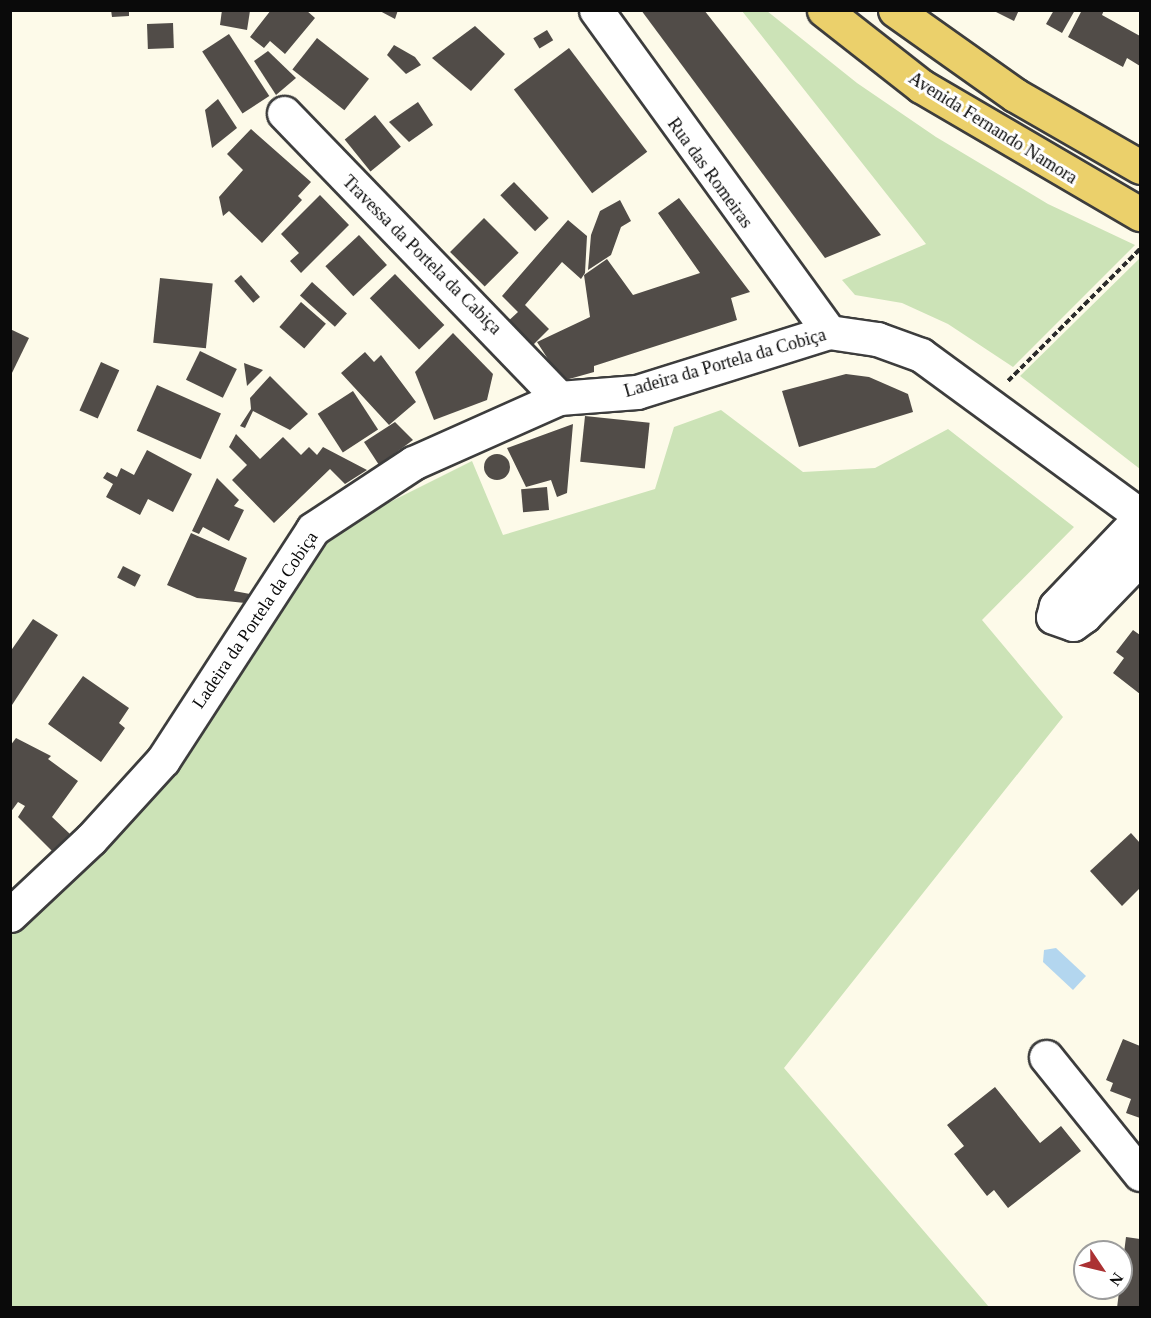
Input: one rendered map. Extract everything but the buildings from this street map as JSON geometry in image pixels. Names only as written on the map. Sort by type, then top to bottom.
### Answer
[{"type":"main road","name":"Avenida Fernando Namora","points":[[824,10],[921,86],[1140,214]]},
{"type":"main road","points":[[895,10],[1015,95],[1140,167]]},
{"type":"street","name":"Rua das Romeiras","points":[[596,10],[829,332]]},
{"type":"street","name":"Travessa da Portela da Cabiça","points":[[284,113],[560,398]]},
{"type":"street","name":"Ladeira da Portela da Cobiça","points":[[10,915],[91,839],[163,760],[313,529],[413,462],[560,398],[637,392],[829,332],[878,339],[921,355],[1140,517]]},
{"type":"street","points":[[1140,517],[1056,606],[1053,617],[1073,624],[1084,616],[1140,558]]},
{"type":"street","points":[[1046,1057],[1140,1174]]},
{"type":"path","points":[[986,403],[1140,249]]},
{"type":"green space","points":[[742,11],[767,11],[857,83],[936,137],[1048,204],[1135,245],[1013,367],[948,324],[902,303],[855,295],[842,280],[926,244]]},
{"type":"green space","points":[[1140,258],[1140,469],[1020,376]]},
{"type":"green space","points":[[721,410],[803,472],[875,468],[948,429],[1074,527],[982,620],[1063,717],[784,1068],[989,1307],[11,1308],[11,935],[106,852],[175,769],[322,546],[372,511],[472,461],[503,535],[655,489],[674,427]]},
{"type":"water","points":[[1056,948],[1086,976],[1073,990],[1043,962],[1044,950]]}]
